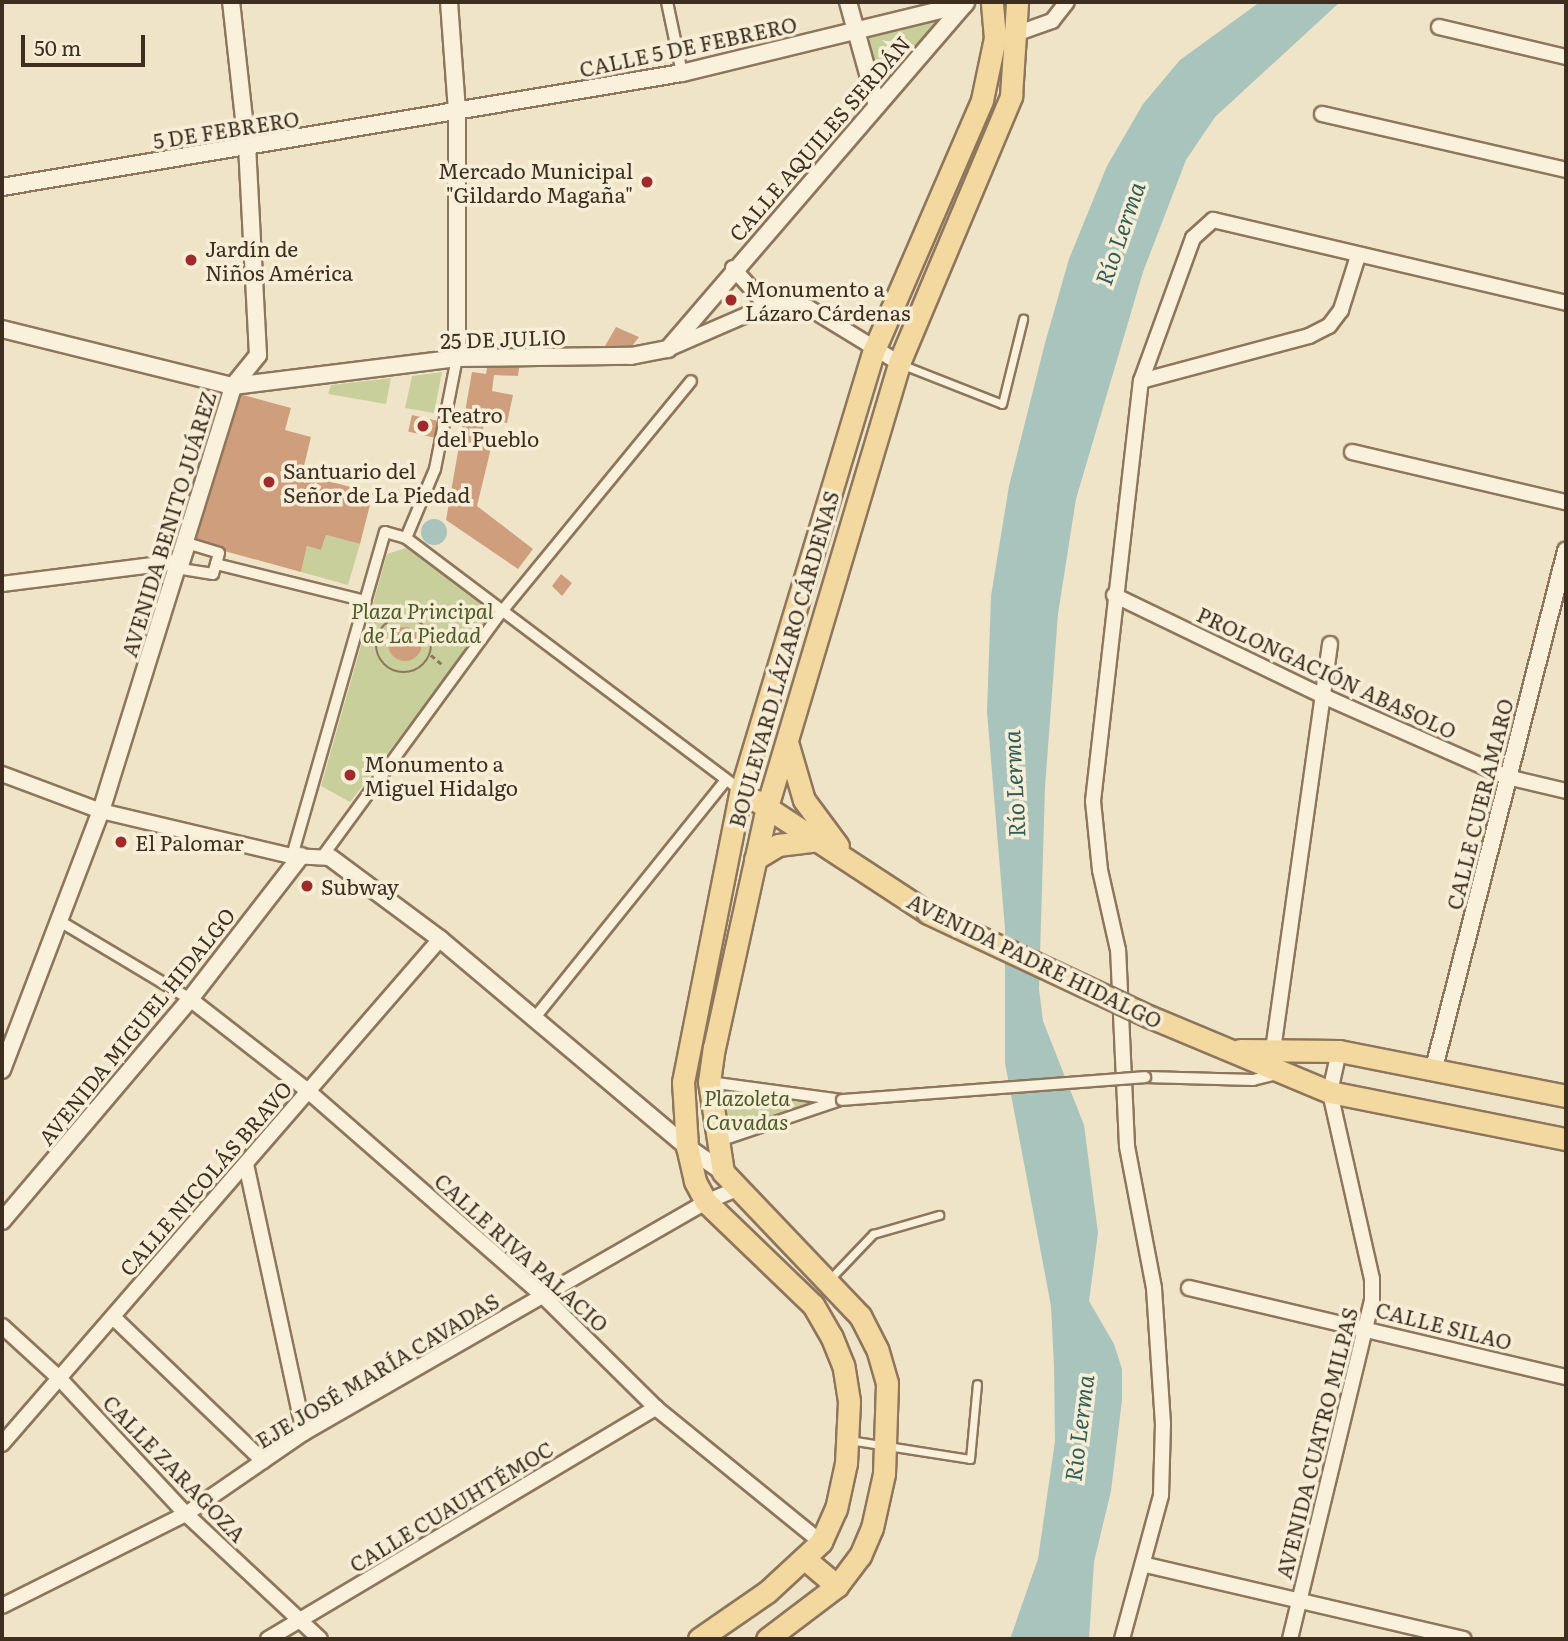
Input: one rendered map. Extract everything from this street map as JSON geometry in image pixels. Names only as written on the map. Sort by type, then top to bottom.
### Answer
[{"type":"main road","name":"BOULEVARD LÁZARO CÁRDENAS","points":[[699,1639],[805,1559],[821,1542],[836,1510],[849,1440],[843,1365],[813,1305],[706,1202],[695,1181],[687,1147],[683,1082],[733,785],[874,350],[982,100],[995,38],[992,2]]},
{"type":"main road","name":"BOULEVARD LÁZARO CÁRDENAS","points":[[766,1639],[837,1586],[860,1556],[872,1528],[888,1445],[887,1383],[877,1349],[860,1316],[829,1280],[736,1189],[723,1172],[716,1142],[709,1082],[767,807],[899,363],[1010,96],[1018,37],[1017,2]]},
{"type":"main road","points":[[787,740],[804,800],[853,864]]},
{"type":"main road","name":"AVENIDA PADRE HIDALGO","points":[[733,785],[928,913],[1148,1016],[1330,1092],[1566,1139]]},
{"type":"main road","points":[[755,859],[778,845],[817,841]]},
{"type":"main road","name":"AVENIDA PADRE HIDALGO","points":[[1229,1049],[1339,1051],[1566,1096]]},
{"type":"main road","points":[[805,1559],[837,1586]]},
{"type":"street","name":"AVENIDA BENITO JUÁREZ","points":[[2,1070],[101,811],[233,386],[258,355],[247,146],[231,2]]},
{"type":"street","points":[[407,538],[435,469],[457,358],[457,112],[449,2]]},
{"type":"street","points":[[667,2],[682,73]]},
{"type":"street","points":[[848,2],[876,102]]},
{"type":"street","points":[[995,38],[1018,37],[1052,21],[1067,2]]},
{"type":"street","name":"CALLE 5 DE FEBRERO","points":[[457,112],[682,73],[966,3]]},
{"type":"street","name":"CALLE AQUILES SERDÁN","points":[[668,349],[733,268],[876,102],[966,3]]},
{"type":"street","points":[[1439,27],[1566,57]]},
{"type":"street","name":"5 DE FEBRERO","points":[[2,187],[457,112]]},
{"type":"street","points":[[1322,114],[1566,170]]},
{"type":"street","points":[[1122,1639],[1146,1565],[1161,1495],[1163,1424],[1154,1288],[1127,1146],[1118,950],[1100,870],[1093,801],[1114,595],[1141,381],[1193,237],[1213,220],[1566,303]]},
{"type":"street","points":[[1141,381],[1309,336],[1329,326],[1342,310],[1358,256]]},
{"type":"street","name":"CALLE AQUILES SERDÁN","points":[[733,268],[767,306]]},
{"type":"street","points":[[767,306],[794,303],[809,308],[899,363]]},
{"type":"street","name":"25 DE JULIO","points":[[233,386],[457,358],[631,356],[668,349],[767,306]]},
{"type":"street","points":[[2,330],[233,386]]},
{"type":"street","points":[[326,857],[503,610],[691,382]]},
{"type":"street","points":[[1352,452],[1566,502]]},
{"type":"street","points":[[296,856],[384,532],[407,538],[733,785],[533,1020]]},
{"type":"street","points":[[190,544],[219,553],[216,564],[213,574],[183,569],[181,558],[190,544]]},
{"type":"street","name":"CALLE CUERAMARO","points":[[1434,1068],[1566,551]]},
{"type":"street","points":[[2,584],[181,558]]},
{"type":"street","points":[[216,564],[365,601]]},
{"type":"street","name":"PROLONGACIÓN ABASOLO","points":[[1114,595],[1324,696],[1507,777],[1566,791]]},
{"type":"street","points":[[1273,1050],[1330,645]]},
{"type":"street","points":[[2,774],[101,811],[296,856],[326,857],[440,939],[687,1147],[723,1172]]},
{"type":"street","name":"AVENIDA MIGUEL HIDALGO","points":[[2,1221],[190,999],[296,856]]},
{"type":"street","points":[[58,920],[190,999]]},
{"type":"street","name":"CALLE NICOLÁS BRAVO","points":[[2,1444],[440,939]]},
{"type":"street","name":"CALLE RIVA PALACIO","points":[[190,999],[308,1091],[543,1296],[656,1408],[821,1542]]},
{"type":"street","name":"AVENIDA CUATRO MILPAS","points":[[1290,1639],[1368,1328],[1372,1279],[1330,1092],[1339,1051]]},
{"type":"street","points":[[709,1082],[842,1100],[1145,1077],[1253,1080],[1283,1073]]},
{"type":"street","points":[[716,1142],[842,1100]]},
{"type":"street","points":[[246,1164],[304,1433]]},
{"type":"street","name":"EJE JOSÉ MARÍA CAVADAS","points":[[2,1606],[186,1514],[304,1433],[706,1202],[736,1189]]},
{"type":"street","name":"CALLE SILAO","points":[[1189,1288],[1368,1328],[1566,1377]]},
{"type":"street","points":[[113,1317],[263,1461]]},
{"type":"street","name":"CALLE ZARAGOZA","points":[[2,1326],[60,1379],[186,1514],[320,1639]]},
{"type":"street","name":"CALLE CUAUHTÉMOC","points":[[268,1639],[656,1408]]},
{"type":"street","points":[[1146,1565],[1298,1603],[1463,1639]]},
{"type":"lane","points":[[899,363],[1002,404],[1023,319]]},
{"type":"lane","points":[[829,1280],[873,1234],[939,1215]]},
{"type":"lane","points":[[849,1440],[970,1459],[977,1384]]},
{"type":"path","points":[[393,619],[420,621],[431,636],[430,655],[411,672],[393,670],[380,658],[379,632],[393,619]]},
{"type":"path","points":[[430,655],[456,675]]},
{"type":"green space","points":[[950,13],[875,87],[863,32]]},
{"type":"green space","points":[[442,372],[434,413],[405,408],[412,376]]},
{"type":"green space","points":[[391,378],[386,404],[328,394],[331,385]]},
{"type":"green space","points":[[326,535],[360,544],[348,585],[301,572],[307,546],[321,550]]},
{"type":"green space","name":"Plaza Principal de La Piedad","points":[[406,548],[496,612],[350,802],[321,786],[387,554]]},
{"type":"green space","name":"Plazoleta Cavadas","points":[[720,1077],[862,1097],[729,1146],[722,1131]]},
{"type":"water","name":"Río Lerma","points":[[1260,2],[1340,2],[1215,117],[1186,160],[1143,272],[1076,499],[1058,614],[1045,787],[1039,989],[1043,1021],[1084,1125],[1098,1233],[1089,1301],[1114,1344],[1122,1369],[1122,1400],[1111,1491],[1094,1562],[1089,1639],[1010,1639],[1038,1559],[1055,1441],[1054,1366],[1051,1306],[1005,1063],[1005,929],[987,712],[991,596],[1009,486],[1045,343],[1069,259],[1107,166],[1143,104],[1180,60]]},
{"type":"water","points":[[434,519],[443,523],[447,532],[443,541],[434,545],[425,541],[421,532],[425,523]]},
{"type":"building","points":[[616,327],[639,337],[632,346],[605,346]]},
{"type":"building","points":[[488,362],[520,363],[518,376],[494,375],[492,391],[513,395],[507,423],[485,418],[481,441],[492,444],[477,506],[533,549],[518,569],[446,520],[472,372],[486,374]]},
{"type":"building","name":"Santuario del Señor de La Piedad","points":[[236,393],[291,408],[285,430],[311,437],[302,474],[373,493],[360,544],[326,535],[321,550],[307,546],[301,572],[188,541]]},
{"type":"building","name":"Teatro del Pueblo","points":[[412,415],[438,421],[434,438],[408,432]]},
{"type":"building","points":[[561,574],[572,583],[562,596],[552,586]]},
{"type":"building","points":[[405,627],[417,632],[422,644],[417,656],[405,661],[393,656],[388,644],[393,632]]},
{"type":"place","name":"Mercado Municipal \"Gildardo Magaña\"","points":[[647,182]]},
{"type":"place","name":"Jardín de Niños América","points":[[191,260]]},
{"type":"place","name":"Monumento a Lázaro Cárdenas","points":[[731,300]]},
{"type":"place","name":"Teatro del Pueblo","points":[[423,426]]},
{"type":"place","name":"Santuario del Señor de La Piedad","points":[[269,482]]},
{"type":"place","name":"Monumento a Miguel Hidalgo","points":[[350,775]]},
{"type":"place","name":"El Palomar","points":[[121,842]]},
{"type":"place","name":"Subway","points":[[307,886]]}]
